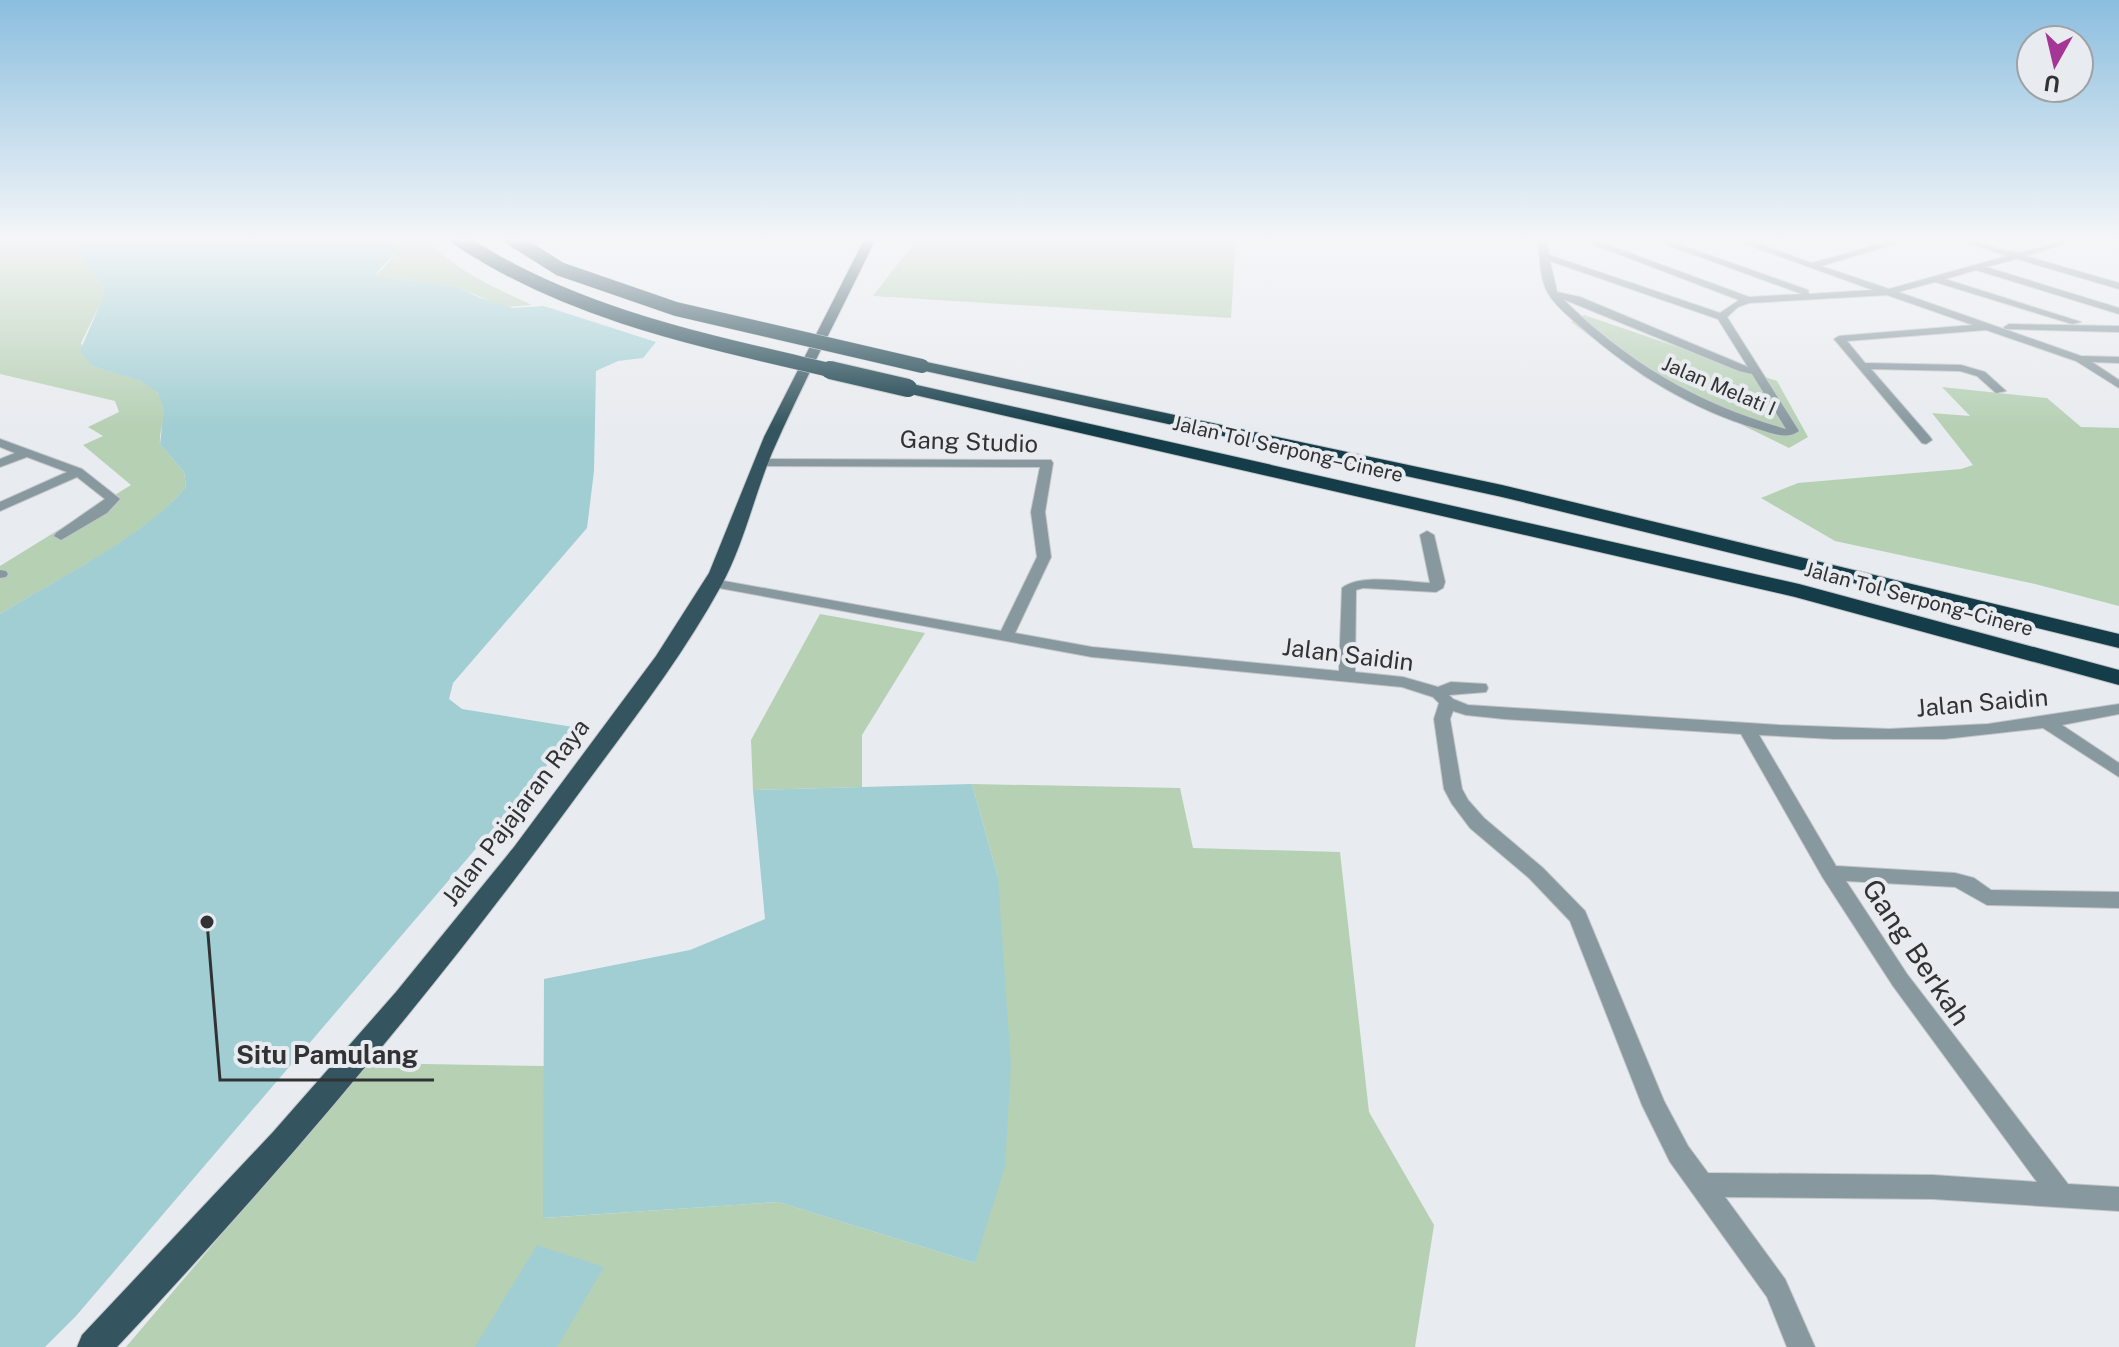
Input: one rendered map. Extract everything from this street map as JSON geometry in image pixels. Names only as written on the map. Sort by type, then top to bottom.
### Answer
[{"type":"highway","name":"Jalan Tol Serpong–Cinere","points":[[571,301],[642,324],[908,388],[1799,591],[2119,678]]},
{"type":"highway","name":"Jalan Tol Serpong–Cinere","points":[[652,301],[922,366],[1517,495],[2119,641]]},
{"type":"main road","name":"Jalan Pajajaran Raya","points":[[94,1347],[195,1242],[340,1078],[523,853],[713,583],[760,463],[840,301]]},
{"type":"street","name":"Jalan Melati I","points":[[1561,301],[1623,356],[1661,383],[1744,419],[1792,432],[1722,317]]},
{"type":"street","points":[[1581,301],[1743,369],[1758,372]]},
{"type":"street","points":[[1675,301],[1722,317],[1735,305],[1746,301]]},
{"type":"street","points":[[1915,301],[2080,359],[2119,385]]},
{"type":"street","points":[[2005,301],[2096,329]]},
{"type":"street","points":[[2086,301],[2119,311]]},
{"type":"street","points":[[1926,440],[1839,339],[1993,327],[2117,329]]},
{"type":"street","points":[[2080,359],[2119,360]]},
{"type":"street","points":[[1861,366],[1961,368],[1981,374],[2000,391]]},
{"type":"street","points":[[0,443],[78,472],[113,499],[106,507],[61,536]]},
{"type":"street","points":[[0,463],[29,452]]},
{"type":"street","name":"Gang Studio","points":[[760,463],[1047,463],[1038,512],[1044,557],[1006,636]]},
{"type":"street","points":[[0,507],[78,472]]},
{"type":"street","points":[[1347,675],[1349,588],[1362,584],[1436,588],[1438,582],[1427,535]]},
{"type":"street","name":"Jalan Saidin","points":[[713,583],[1092,652],[1403,682],[1466,710],[1504,714],[1747,729],[1942,733],[2046,722],[2119,709]]},
{"type":"street","points":[[1480,688],[1451,687],[1443,698],[1442,719],[1453,789],[1477,823],[1536,873],[1578,917],[1654,1105],[1679,1154],[1776,1288],[1801,1347]]},
{"type":"street","points":[[2046,722],[2119,771]]},
{"type":"street","name":"Gang Berkah","points":[[1747,729],[1830,873],[1926,1018],[2060,1193]]},
{"type":"street","points":[[1830,873],[1955,880],[1967,883],[1987,897],[2119,900]]},
{"type":"street","points":[[1700,1185],[1933,1187],[2119,1199]]},
{"type":"green space","points":[[0,301],[101,301],[81,343],[92,366],[137,379],[156,391],[164,411],[160,444],[184,472],[186,487],[169,505],[125,540],[0,614],[0,566],[131,485],[83,445],[103,436],[88,427],[119,412],[115,401],[0,374]]},
{"type":"green space","points":[[490,301],[523,301],[532,305],[504,307]]},
{"type":"green space","points":[[952,301],[1232,301],[1231,318]]},
{"type":"green space","points":[[1584,315],[1777,381],[1808,437],[1789,448],[1644,377],[1571,322]]},
{"type":"green space","points":[[1942,387],[2047,398],[2081,427],[2119,428],[2119,606],[2035,584],[1835,541],[1761,498],[1798,483],[1961,469],[1973,465],[1932,413],[1970,416]]},
{"type":"green space","points":[[820,614],[925,633],[862,735],[862,787],[753,790],[751,740]]},
{"type":"green space","points":[[972,784],[1180,788],[1193,848],[1340,852],[1369,1112],[1434,1225],[1415,1347],[126,1347],[367,1063],[544,1066],[544,1218],[778,1202],[975,1263],[998,877]]},
{"type":"water","points":[[489,301],[513,308],[544,306],[656,342],[643,358],[618,361],[596,371],[594,471],[587,528],[453,683],[449,699],[462,709],[579,728],[76,1316],[45,1347],[0,1347],[0,614],[125,539],[169,505],[186,487],[184,472],[160,444],[164,409],[158,393],[141,381],[92,366],[80,351],[101,302]]},
{"type":"water","points":[[972,784],[998,877],[1011,1065],[1005,1166],[975,1263],[778,1202],[543,1218],[544,979],[690,950],[765,919],[753,790]]},
{"type":"water","points":[[537,1245],[604,1267],[557,1347],[475,1347]]},
{"type":"pier","points":[[532,301],[564,307],[633,329],[658,338],[660,343]]},
{"type":"place","name":"Situ Pamulang","points":[[207,922]]}]
